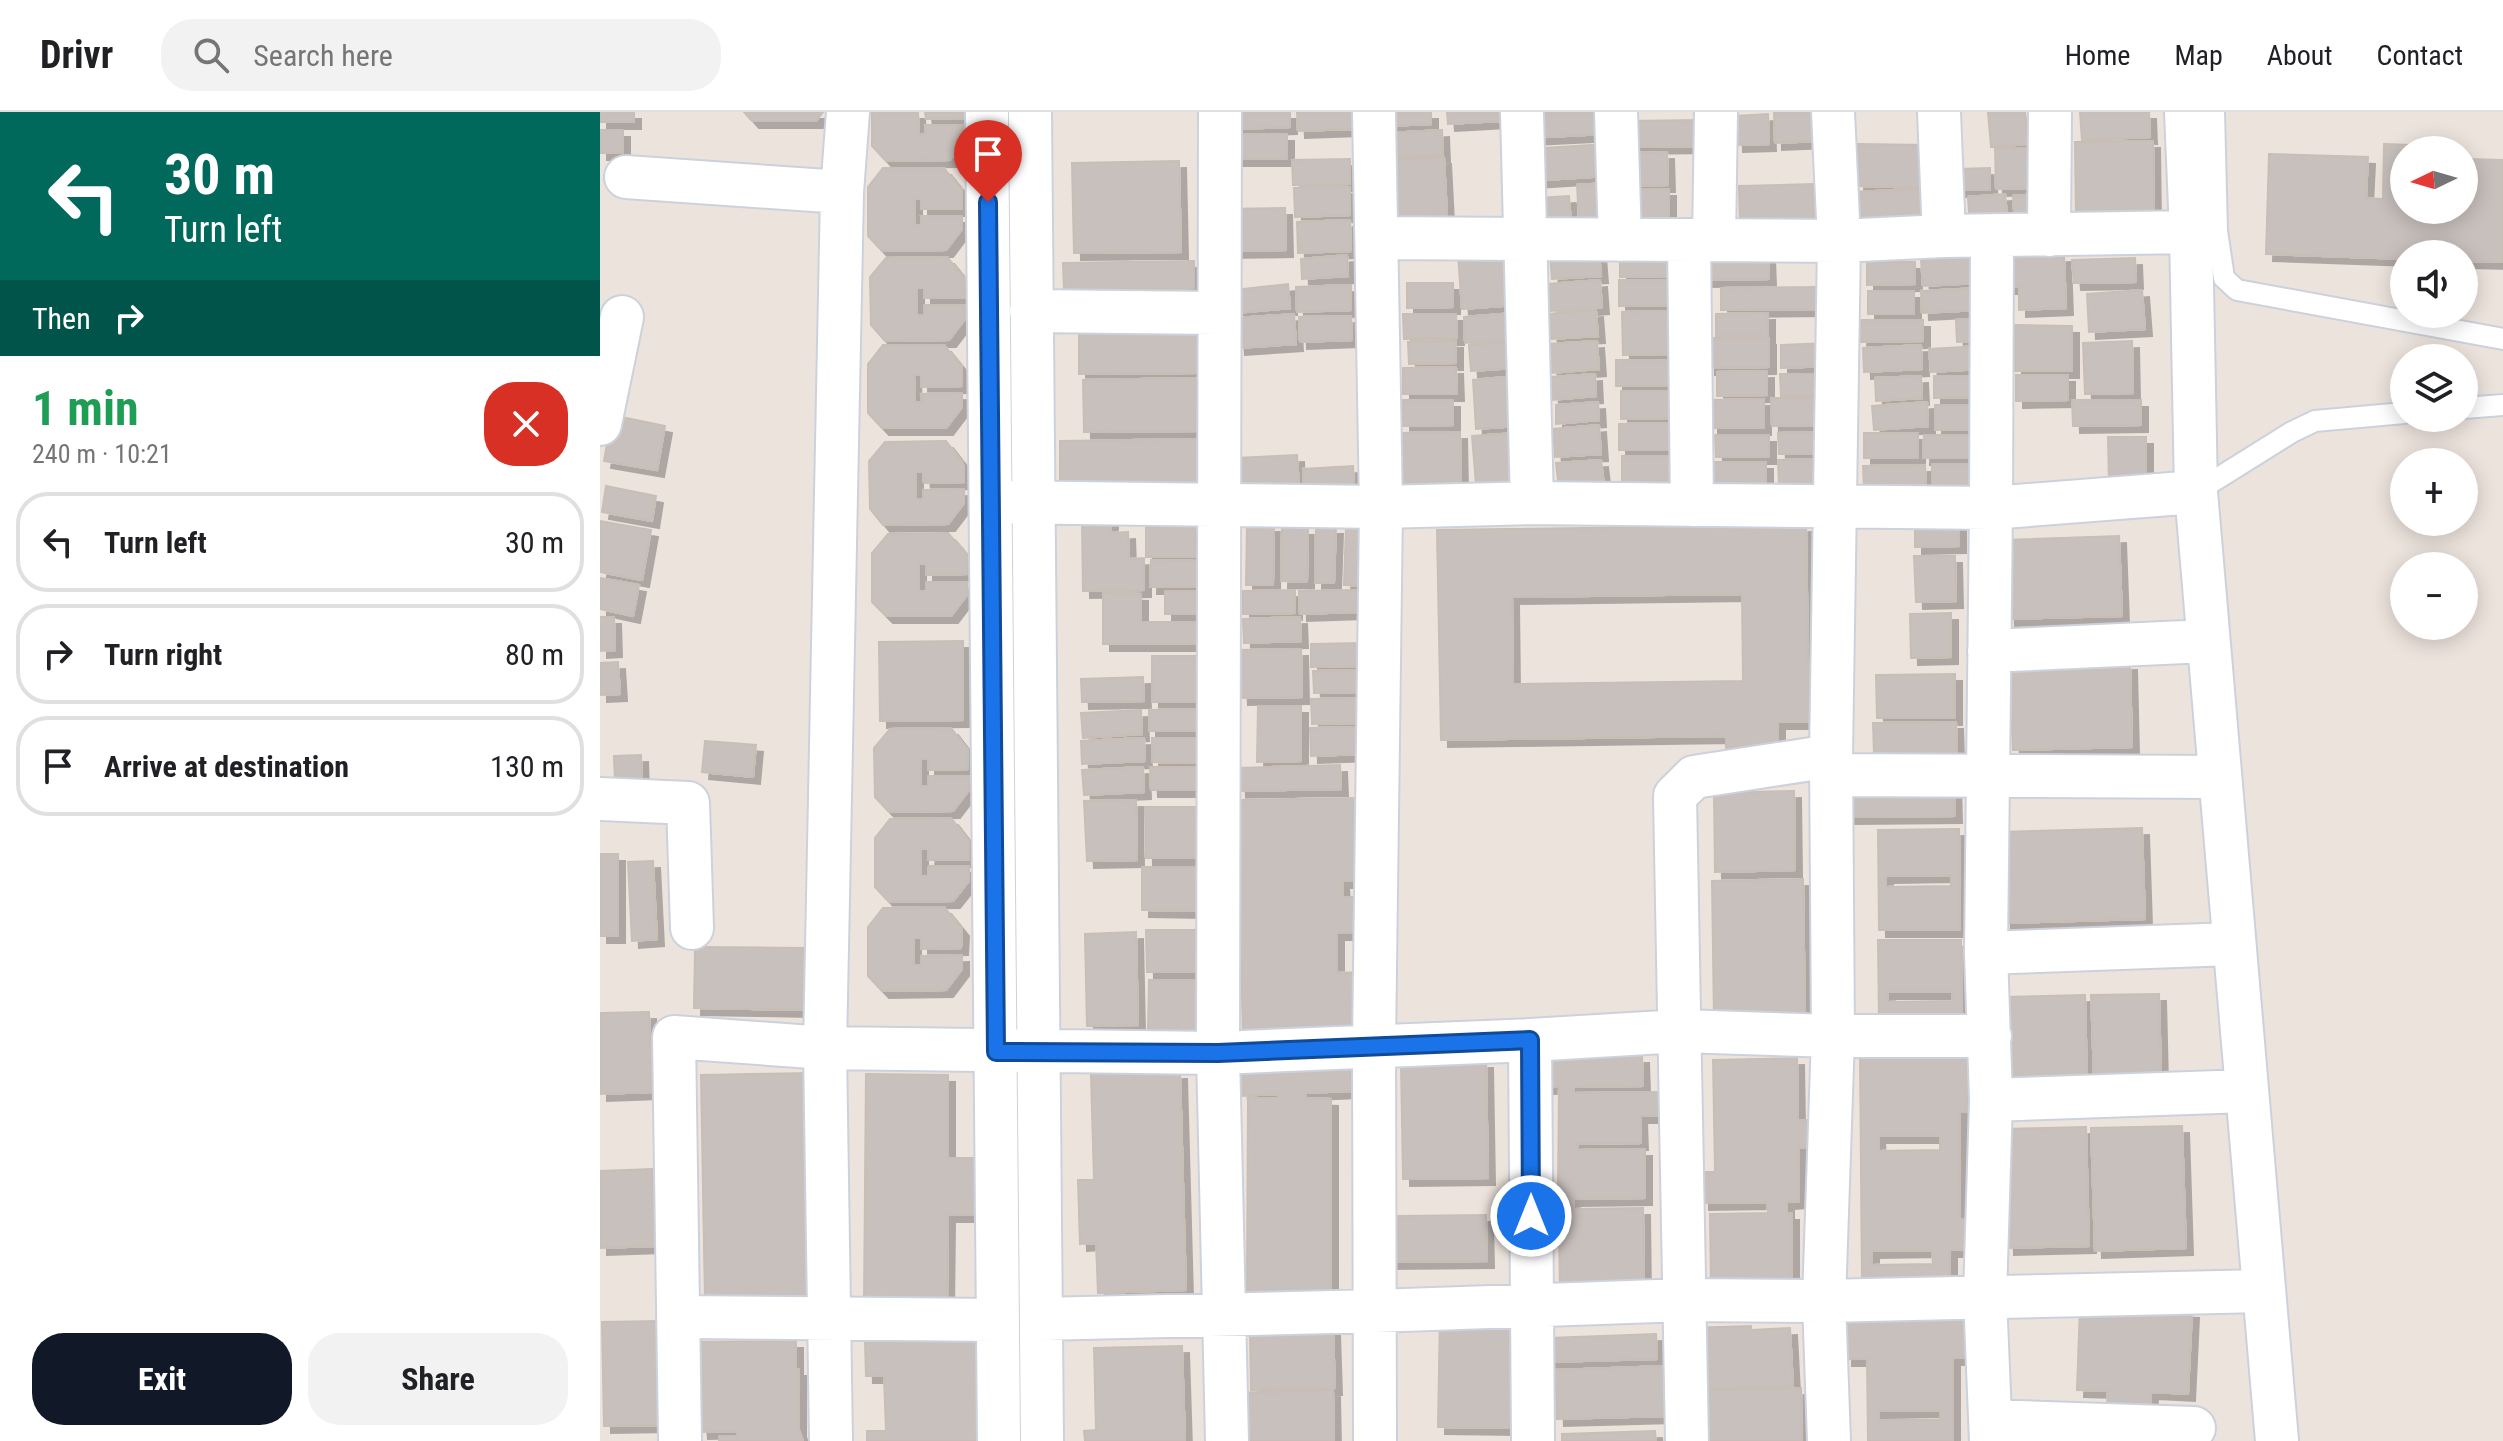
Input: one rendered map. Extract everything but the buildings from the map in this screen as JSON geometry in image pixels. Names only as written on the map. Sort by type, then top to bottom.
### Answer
[{"type":"street","points":[[831,1441],[825,1048],[842,192],[848,112]]},
{"type":"street","points":[[987,112],[1012,502],[1038,1052],[1042,1441]]},
{"type":"street","points":[[999,1441],[996,1052],[1012,502],[1031,311],[1030,112]]},
{"type":"street","points":[[1220,112],[1218,1053],[1227,1441]]},
{"type":"street","points":[[1374,112],[1381,507],[1374,1047],[1375,1441]]},
{"type":"street","points":[[1522,112],[1532,503]]},
{"type":"street","points":[[1616,112],[1620,240]]},
{"type":"street","points":[[1692,505],[1702,240],[1716,112]]},
{"type":"street","points":[[1829,1441],[1824,1301],[1833,1036],[1831,766],[1839,241],[1833,112]]},
{"type":"street","points":[[1939,112],[1944,236]]},
{"type":"street","points":[[2049,235],[2050,112]]},
{"type":"street","points":[[2186,112],[2196,492],[2277,1441]]},
{"type":"street","points":[[626,177],[842,192]]},
{"type":"street","points":[[1377,238],[1839,241],[2191,232]]},
{"type":"street","points":[[1992,236],[1986,953],[1991,1100],[1985,1296],[1991,1431],[2194,1428]]},
{"type":"street","points":[[1031,311],[1219,313]]},
{"type":"street","points":[[600,424],[622,317]]},
{"type":"street","points":[[1012,502],[1381,507],[1532,503],[1991,508],[2196,492]]},
{"type":"street","points":[[1989,651],[2207,641]]},
{"type":"street","points":[[1687,1441],[1675,796],[1694,777],[1831,766],[1987,775],[2219,777]]},
{"type":"street","points":[[600,799],[688,803],[692,928]]},
{"type":"street","points":[[1986,953],[2233,944]]},
{"type":"street","points":[[680,1441],[674,1037],[825,1048],[1218,1053],[1680,1031],[1833,1036],[1990,1036]]},
{"type":"street","points":[[1530,1040],[1533,1441]]},
{"type":"street","points":[[1991,1100],[2247,1091]]},
{"type":"street","points":[[1041,1319],[1685,1300],[1824,1301],[2263,1291]]},
{"type":"street","points":[[678,1317],[998,1320]]},
{"type":"lane","points":[[2214,112],[2220,255],[2224,278],[2237,290],[2503,339]]},
{"type":"lane","points":[[2478,407],[2503,405]]},
{"type":"lane","points":[[2196,492],[2315,421],[2390,414]]},
{"type":"route","points":[[988,202],[996,1052],[1218,1053],[1530,1040],[1531,1216]]}]
